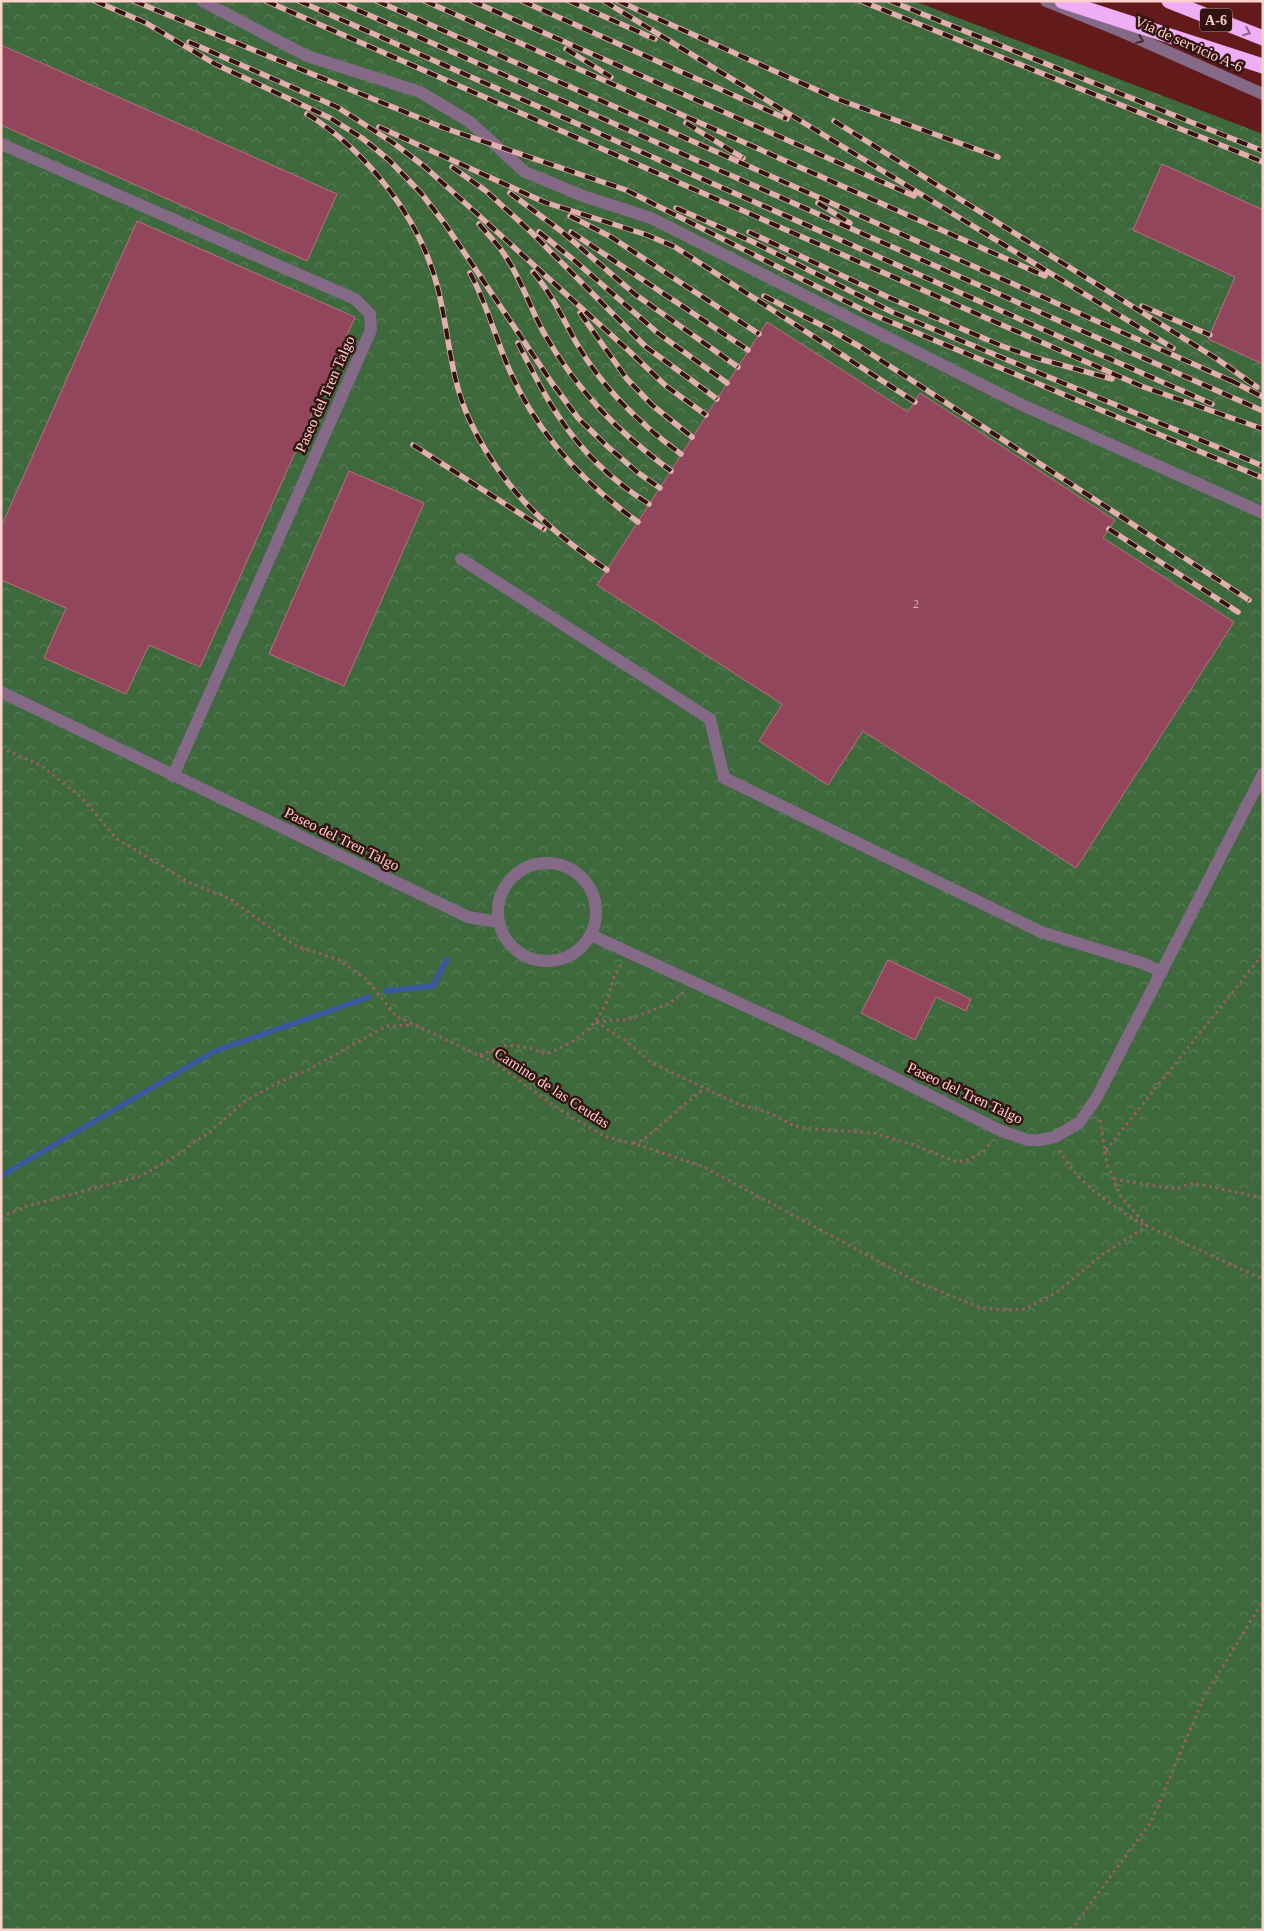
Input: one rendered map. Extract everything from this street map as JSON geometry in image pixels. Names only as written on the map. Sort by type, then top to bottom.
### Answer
[{"type":"highway","points":[[1062,1],[1263,66]]},
{"type":"highway","name":"A-6","points":[[1170,1],[1263,38]]},
{"type":"street","points":[[202,1],[307,56],[420,92],[470,122],[525,172],[583,196],[651,218],[1018,403],[1263,513]]},
{"type":"street","name":"Vía de servicio A-6","points":[[1046,1],[1123,32],[1263,94]]},
{"type":"street","name":"Paseo del Tren Talgo","points":[[1,144],[355,299],[370,314],[371,330],[173,776]]},
{"type":"street","points":[[461,559],[710,719],[724,778],[1041,932],[1142,963],[1162,972]]},
{"type":"street","name":"Paseo del Tren Talgo","points":[[1,692],[468,917],[499,922]]},
{"type":"street","name":"Paseo del Tren Talgo","points":[[591,935],[632,952],[812,1037],[1001,1131],[1028,1140],[1055,1137],[1080,1122],[1097,1097],[1263,774]]},
{"type":"street","points":[[553,863],[568,868],[581,876],[590,889],[596,904],[596,920],[591,935],[582,947],[569,956],[555,961],[540,961],[525,957],[513,948],[504,936],[499,922],[498,906],[503,892],[511,879],[523,870],[538,864],[553,863]]},
{"type":"path","name":"Camino de las Ceudas","points":[[1,748],[47,771],[80,797],[117,838],[190,882],[230,899],[294,945],[339,960],[366,979],[396,1016],[495,1063],[559,1109],[604,1136],[704,1168],[916,1282],[979,1307],[1002,1310],[1025,1309],[1057,1292],[1103,1254],[1147,1226]]},
{"type":"path","points":[[479,1056],[507,1045],[530,1048],[546,1054],[570,1043],[596,1022],[607,1002],[611,984],[618,969],[632,952]]},
{"type":"path","points":[[1106,1150],[1263,954]]},
{"type":"path","points":[[596,1022],[630,1019],[670,1003],[697,983]]},
{"type":"path","points":[[596,1022],[626,1041],[652,1062],[703,1089],[738,1104],[770,1114],[794,1126],[874,1133],[911,1144],[957,1162],[968,1160],[983,1152],[1001,1131]]},
{"type":"path","points":[[1,1217],[27,1206],[141,1176],[182,1153],[194,1142],[209,1133],[244,1102],[275,1084],[308,1070],[386,1026],[416,1025]]},
{"type":"path","points":[[632,1144],[643,1140],[703,1089]]},
{"type":"path","points":[[1097,1097],[1107,1164],[1121,1197],[1147,1226]]},
{"type":"path","points":[[1055,1137],[1062,1155],[1075,1171],[1116,1208],[1147,1226],[1263,1279]]},
{"type":"path","points":[[1114,1179],[1175,1189],[1193,1183],[1263,1198]]},
{"type":"path","points":[[1071,1930],[1150,1822],[1204,1697],[1263,1601]]},
{"type":"green space","points":[[1,1],[914,1],[1263,134],[1263,1930],[1,1930]]},
{"type":"building","points":[[1,45],[337,194],[307,261],[1,125]]},
{"type":"building","points":[[1162,164],[1263,210],[1263,364],[1208,339],[1235,277],[1133,230]]},
{"type":"building","points":[[137,221],[355,317],[200,667],[149,645],[126,694],[44,658],[66,608],[1,580],[1,527]]},
{"type":"building","points":[[767,322],[908,412],[920,393],[1115,520],[1103,538],[1234,622],[1076,868],[863,731],[828,785],[759,741],[782,704],[597,585]]},
{"type":"building","points":[[349,471],[424,503],[344,686],[269,654]]},
{"type":"building","points":[[888,960],[971,999],[966,1011],[936,997],[915,1040],[861,1013]]},
{"type":"waterway","points":[[386,991],[433,986],[447,959]]},
{"type":"waterway","points":[[1,1176],[215,1051],[369,997]]},
{"type":"railway","points":[[95,1],[146,23],[215,64],[330,118],[362,138],[389,160],[421,193],[445,224],[552,383],[578,418],[637,472],[660,488]]},
{"type":"railway","points":[[134,1],[444,128],[626,190],[867,312],[1263,478]]},
{"type":"railway","points":[[266,1],[1141,386],[1263,429]]},
{"type":"railway","points":[[299,1],[1212,404]]},
{"type":"railway","points":[[337,1],[1263,411]]},
{"type":"railway","points":[[377,1],[1236,383]]},
{"type":"railway","points":[[425,1],[1045,276]]},
{"type":"railway","points":[[472,1],[914,196]]},
{"type":"railway","points":[[522,1],[787,119]]},
{"type":"railway","points":[[569,1],[655,39]]},
{"type":"railway","points":[[604,1],[1173,348]]},
{"type":"railway","points":[[618,1],[837,99],[998,157]]},
{"type":"railway","points":[[861,1],[1263,162]]},
{"type":"railway","points":[[890,1],[1263,151]]},
{"type":"railway","points":[[189,42],[337,107],[392,142],[425,167],[666,386],[706,415]]},
{"type":"railway","points":[[566,49],[611,77]]},
{"type":"railway","points":[[307,114],[329,129],[370,167],[389,189],[419,237],[438,289],[454,372],[463,405],[482,445],[496,467],[511,487],[545,523],[607,570]]},
{"type":"railway","points":[[834,121],[1217,359],[1257,387]]},
{"type":"railway","points":[[686,123],[743,158]]},
{"type":"railway","points":[[379,127],[544,202],[647,235],[675,247],[915,402]]},
{"type":"railway","points":[[452,167],[486,191],[531,232],[646,347],[717,399]]},
{"type":"railway","points":[[510,193],[561,231],[636,295],[738,367]]},
{"type":"railway","points":[[818,203],[850,223]]},
{"type":"railway","points":[[676,208],[751,241],[892,312],[1263,466]]},
{"type":"railway","points":[[570,216],[611,237],[759,334]]},
{"type":"railway","points":[[479,224],[500,248],[512,266],[545,335],[571,375],[616,426],[671,471]]},
{"type":"railway","points":[[539,232],[659,334],[727,383]]},
{"type":"railway","points":[[571,232],[748,350]]},
{"type":"railway","points":[[749,232],[890,298],[1002,346],[1036,358],[1112,379]]},
{"type":"railway","points":[[533,272],[552,298],[577,344],[598,376],[623,405],[681,454]]},
{"type":"railway","points":[[470,273],[509,369],[520,392],[547,435],[580,473],[617,507],[638,522]]},
{"type":"railway","points":[[764,296],[862,348],[1249,600]]},
{"type":"railway","points":[[1142,306],[1210,335]]},
{"type":"railway","points":[[580,313],[627,379],[652,405],[692,437]]},
{"type":"railway","points":[[518,343],[537,381],[568,430],[588,454],[611,476],[649,504]]},
{"type":"railway","points":[[1230,380],[1263,397]]},
{"type":"railway","points":[[413,445],[544,529]]},
{"type":"railway","points":[[1109,529],[1238,612]]}]
